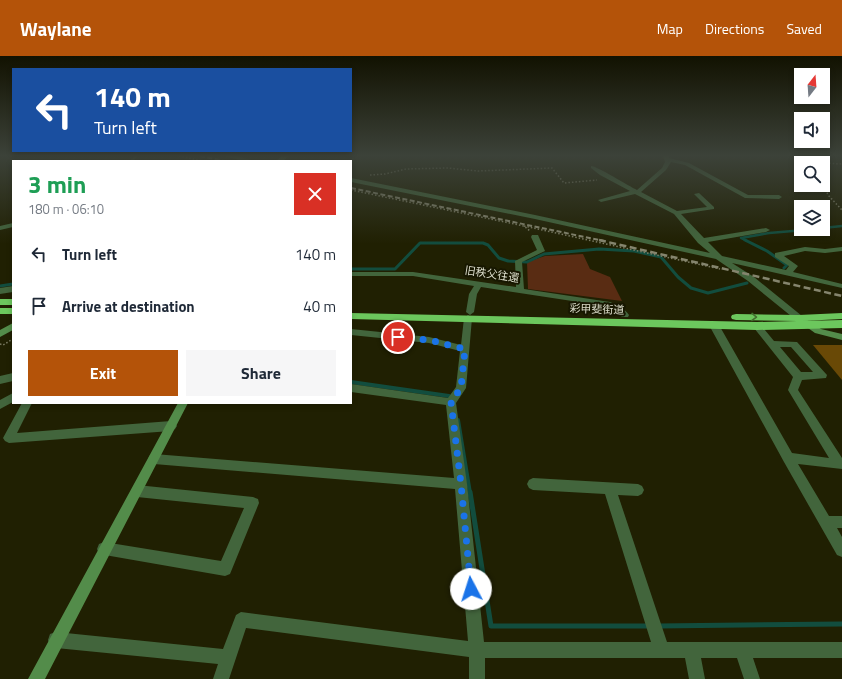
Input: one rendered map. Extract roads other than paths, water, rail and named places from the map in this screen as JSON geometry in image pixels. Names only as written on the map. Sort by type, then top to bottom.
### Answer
[{"type":"highway","points":[[0,302],[12,302]]},
{"type":"highway","name":"彩甲斐街道","points":[[352,309],[714,325],[809,326],[842,324]]},
{"type":"highway","points":[[0,311],[12,311]]},
{"type":"highway","name":"彩甲斐街道","points":[[352,316],[625,315],[799,318],[842,316]]},
{"type":"street","points":[[377,185],[548,219],[717,256],[842,286]]},
{"type":"street","points":[[623,185],[676,213],[701,241],[717,256],[751,279],[809,326],[818,331],[842,337]]},
{"type":"street","points":[[601,200],[639,191],[646,185]]},
{"type":"street","points":[[725,185],[748,198],[779,197]]},
{"type":"street","points":[[676,213],[712,208],[697,194]]},
{"type":"street","points":[[0,228],[12,225]]},
{"type":"street","points":[[701,241],[766,230]]},
{"type":"street","points":[[520,290],[518,264],[525,257],[541,251],[535,237]]},
{"type":"street","points":[[788,273],[794,266],[778,255],[805,249],[825,251],[841,250]]},
{"type":"street","name":"旧秩父往還","points":[[352,274],[413,274],[520,290],[607,304],[617,308],[625,315]]},
{"type":"street","points":[[477,679],[477,650],[461,484],[451,402],[461,388],[469,315],[473,294],[479,284]]},
{"type":"street","points":[[0,291],[12,289]]},
{"type":"street","points":[[714,325],[788,458],[842,550]]},
{"type":"street","points":[[757,326],[798,376]]},
{"type":"street","points":[[0,334],[12,327]]},
{"type":"street","points":[[352,332],[429,340],[465,349]]},
{"type":"street","points":[[772,344],[794,344],[822,375],[798,376]]},
{"type":"street","points":[[788,458],[840,465],[793,390],[798,376]]},
{"type":"street","points":[[0,380],[12,377]]},
{"type":"street","points":[[352,388],[451,402]]},
{"type":"street","points":[[0,405],[12,399]]},
{"type":"street","points":[[26,404],[9,438],[171,426]]},
{"type":"street","points":[[36,679],[104,549],[137,492],[182,404]]},
{"type":"street","points":[[154,459],[461,484]]},
{"type":"street","points":[[533,484],[638,490]]},
{"type":"street","points":[[610,489],[661,650]]},
{"type":"street","points":[[104,549],[225,569],[253,503],[137,492]]},
{"type":"street","points":[[826,522],[842,522]]},
{"type":"street","points":[[221,679],[241,620],[477,650],[842,650]]},
{"type":"street","points":[[56,640],[228,657]]},
{"type":"street","points":[[690,650],[697,679]]},
{"type":"street","points":[[743,650],[752,679]]},
{"type":"waterway","points":[[830,227],[842,226]]},
{"type":"waterway","points":[[784,268],[787,265],[767,251],[741,238],[769,233],[794,231]]},
{"type":"waterway","points":[[352,269],[395,269],[420,243],[483,243],[488,245],[499,258],[508,261],[527,262],[544,254],[599,249],[634,251],[661,257],[678,277],[691,288],[708,293],[747,283]]},
{"type":"waterway","points":[[0,286],[12,284]]},
{"type":"waterway","points":[[352,382],[449,396],[451,399]]},
{"type":"waterway","points":[[458,420],[470,493]]},
{"type":"waterway","points":[[470,492],[491,626],[649,626]]},
{"type":"waterway","points":[[658,626],[842,624]]},
{"type":"railway","points":[[352,188],[604,241]]},
{"type":"railway","points":[[599,240],[842,296]]}]
